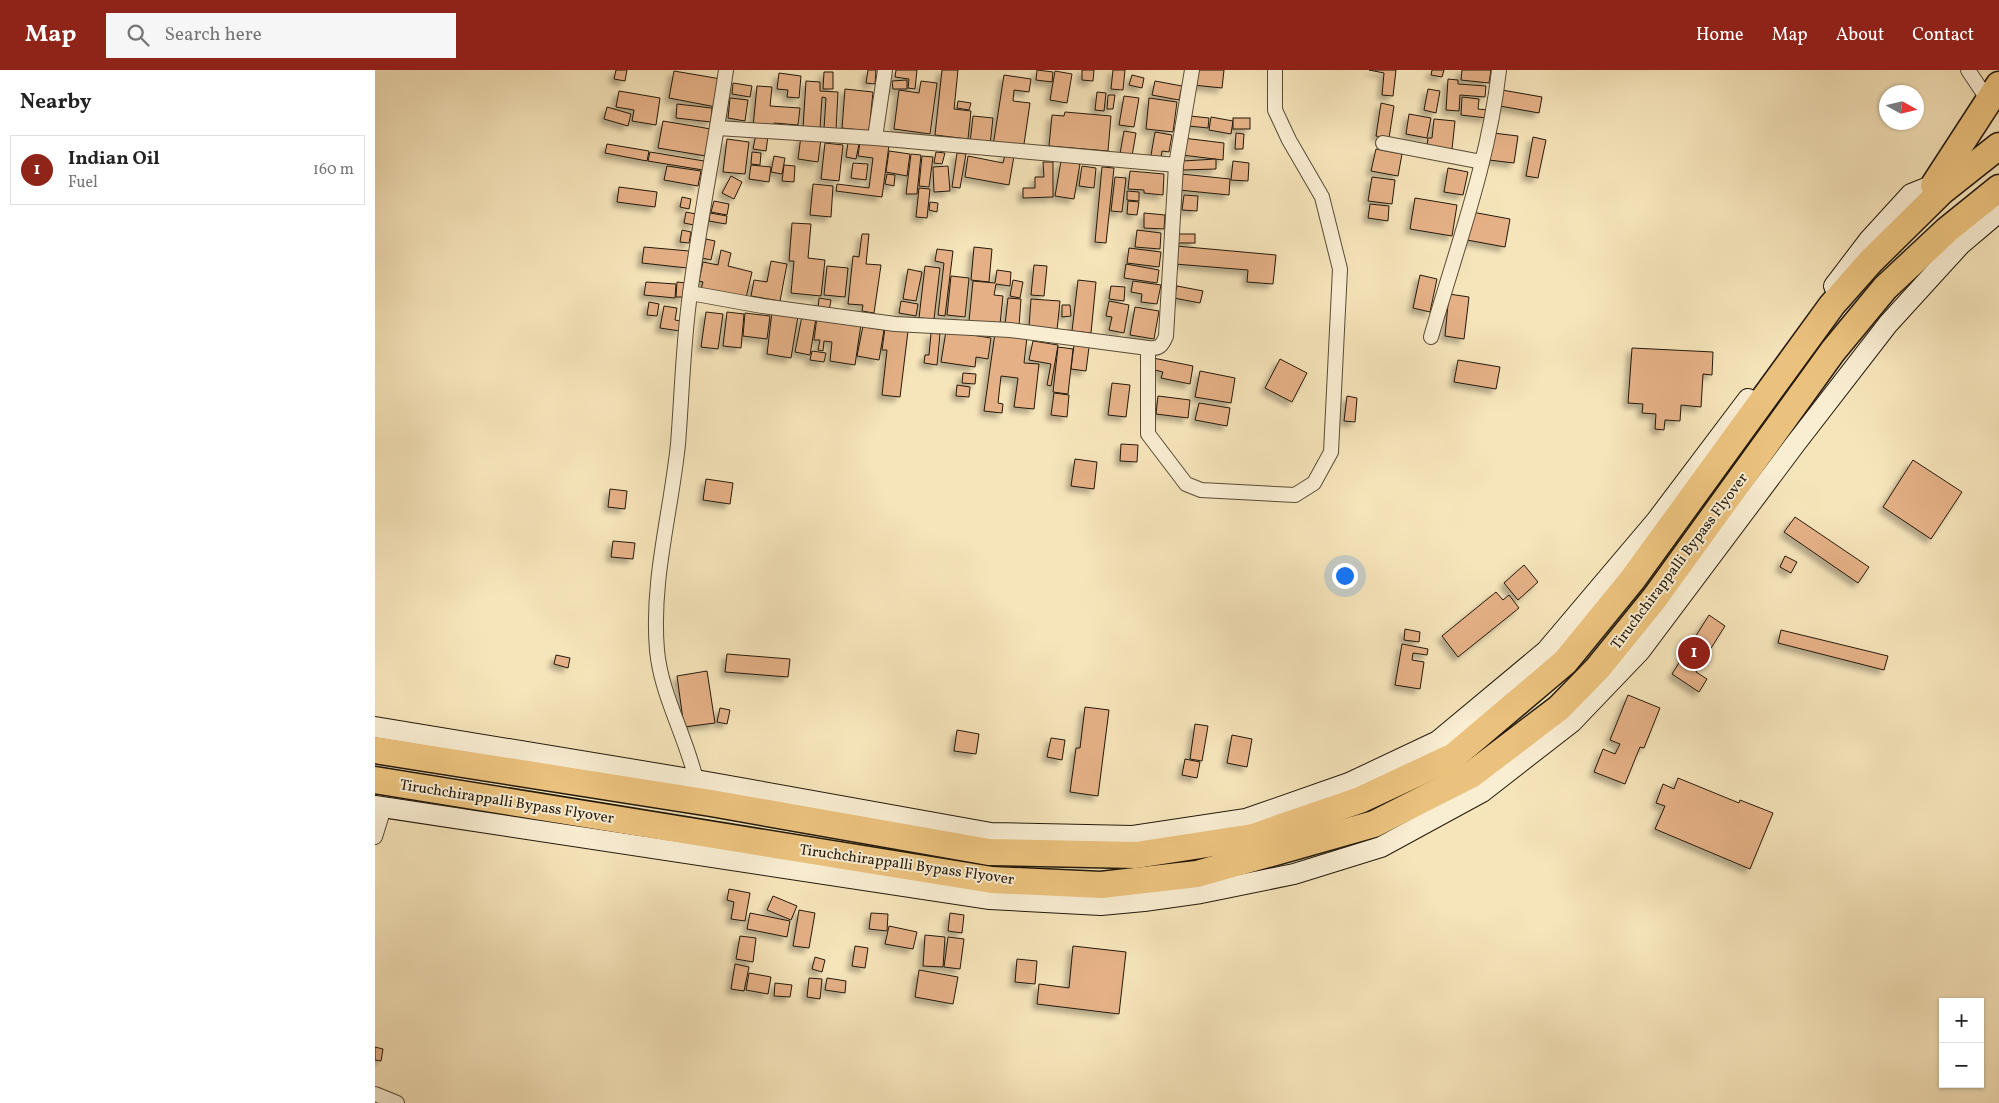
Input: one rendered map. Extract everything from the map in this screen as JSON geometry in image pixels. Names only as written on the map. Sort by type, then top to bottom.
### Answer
[{"type":"highway","points":[[1934,185],[1994,93]]},
{"type":"highway","name":"Tiruchchirappalli Bypass Flyover","points":[[375,750],[711,803],[989,852],[1136,855],[1253,837],[1359,800],[1454,756],[1565,662],[1632,580],[1832,305],[1871,260],[1942,191],[1999,146]]},
{"type":"highway","name":"Tiruchchirappalli Bypass Flyover","points":[[375,780],[992,880],[1101,885],[1197,874],[1374,824],[1471,775],[1559,708],[1597,668],[1654,599],[1833,351],[1885,288],[1947,230],[1999,188]]},
{"type":"street","points":[[696,780],[668,699],[657,652],[659,561],[669,511],[678,444],[690,293],[726,70]]},
{"type":"street","points":[[875,138],[885,70]]},
{"type":"street","points":[[690,293],[762,306],[895,324],[1010,330],[1159,348],[1163,344],[1165,336],[1176,165],[1192,70]]},
{"type":"street","points":[[1148,348],[1148,434],[1186,484],[1201,490],[1295,495],[1314,483],[1331,452],[1340,269],[1323,197],[1289,140],[1275,110],[1275,70]]},
{"type":"street","points":[[1431,337],[1482,162],[1495,106],[1499,70]]},
{"type":"street","points":[[1968,70],[1994,93]]},
{"type":"street","points":[[718,128],[875,138],[1176,165]]},
{"type":"street","points":[[1383,143],[1482,162]]},
{"type":"street","points":[[375,727],[696,780],[991,833],[1133,836],[1246,820],[1349,783],[1438,741],[1546,651],[1655,521],[1869,240],[1911,194],[1965,172]]},
{"type":"street","points":[[375,837],[380,807],[990,899],[1101,905],[1201,893],[1293,874],[1381,847],[1482,792],[1572,722],[1640,651],[1888,324],[1961,244],[1999,212]]},
{"type":"street","points":[[375,1095],[397,1103]]},
{"type":"building","points":[[616,70],[627,70],[625,81],[614,79]]},
{"type":"building","points":[[868,70],[876,70],[875,84],[866,83]]},
{"type":"building","points":[[896,70],[917,70],[915,89],[908,88],[909,79],[895,77]]},
{"type":"building","points":[[942,70],[958,70],[954,109],[971,111],[968,139],[935,135]]},
{"type":"building","points":[[1037,70],[1053,72],[1052,82],[1036,80]]},
{"type":"building","points":[[1082,70],[1094,70],[1093,81],[1082,80]]},
{"type":"building","points":[[1113,70],[1125,70],[1123,90],[1111,89]]},
{"type":"building","points":[[1195,70],[1224,70],[1222,88],[1193,85]]},
{"type":"building","points":[[1369,70],[1396,70],[1393,96],[1382,95],[1384,73]]},
{"type":"building","points":[[1432,70],[1444,70],[1442,77],[1431,75]]},
{"type":"building","points":[[1462,70],[1491,70],[1489,83],[1461,80]]},
{"type":"building","points":[[674,71],[721,79],[716,107],[669,98]]},
{"type":"building","points":[[1055,71],[1072,74],[1067,103],[1050,100]]},
{"type":"building","points":[[824,72],[833,72],[833,89],[823,89]]},
{"type":"building","points":[[779,73],[801,76],[799,98],[787,97],[788,90],[777,89]]},
{"type":"building","points":[[1004,75],[1031,79],[1029,92],[1014,90],[1013,101],[1030,103],[1023,151],[993,146]]},
{"type":"building","points":[[1132,75],[1144,78],[1142,88],[1129,85]]},
{"type":"building","points":[[1448,79],[1458,80],[1458,84],[1486,86],[1485,97],[1460,95],[1459,111],[1446,110]]},
{"type":"building","points":[[907,80],[907,89],[893,89],[892,81]]},
{"type":"building","points":[[806,81],[820,82],[820,91],[838,92],[836,130],[824,129],[826,98],[822,97],[820,129],[803,128]]},
{"type":"building","points":[[921,81],[937,83],[930,134],[894,129],[899,90],[919,93]]},
{"type":"building","points":[[1155,81],[1182,86],[1179,100],[1152,95]]},
{"type":"building","points":[[733,83],[752,86],[750,97],[732,94]]},
{"type":"building","points":[[757,86],[772,87],[770,106],[800,108],[798,125],[774,123],[773,129],[753,127]]},
{"type":"building","points":[[845,89],[873,92],[869,131],[842,128]]},
{"type":"building","points":[[1428,89],[1440,91],[1436,113],[1424,110]]},
{"type":"building","points":[[1502,90],[1542,97],[1539,113],[1500,106]]},
{"type":"building","points":[[619,91],[660,98],[656,125],[632,121],[634,110],[616,107]]},
{"type":"building","points":[[1097,92],[1106,93],[1104,111],[1095,110]]},
{"type":"building","points":[[1108,95],[1115,95],[1113,109],[1107,109]]},
{"type":"building","points":[[1124,96],[1139,98],[1134,127],[1119,125]]},
{"type":"building","points":[[1462,97],[1479,99],[1478,109],[1488,110],[1487,118],[1461,115]]},
{"type":"building","points":[[730,98],[748,100],[745,121],[728,118]]},
{"type":"building","points":[[1149,98],[1177,102],[1173,132],[1146,129]]},
{"type":"building","points":[[958,101],[971,103],[969,110],[957,108]]},
{"type":"building","points":[[1381,103],[1394,106],[1389,138],[1376,136]]},
{"type":"building","points":[[677,104],[712,108],[711,122],[676,118]]},
{"type":"building","points":[[607,107],[631,114],[628,126],[604,119]]},
{"type":"building","points":[[1065,112],[1111,116],[1108,151],[1049,146],[1052,115],[1064,116]]},
{"type":"building","points":[[1409,114],[1431,118],[1427,138],[1406,134]]},
{"type":"building","points":[[973,116],[993,118],[990,145],[970,143]]},
{"type":"building","points":[[1190,116],[1209,118],[1208,128],[1189,126]]},
{"type":"building","points":[[1211,117],[1233,121],[1231,134],[1209,130]]},
{"type":"building","points":[[1233,118],[1250,118],[1250,129],[1233,129]]},
{"type":"building","points":[[1434,119],[1455,121],[1452,149],[1427,147],[1428,138],[1432,138]]},
{"type":"building","points":[[663,121],[711,129],[706,156],[658,148]]},
{"type":"building","points":[[1124,131],[1136,133],[1132,156],[1120,154]]},
{"type":"building","points":[[1155,132],[1172,135],[1169,152],[1162,151],[1160,163],[1150,161]]},
{"type":"building","points":[[1236,133],[1244,134],[1243,149],[1235,149]]},
{"type":"building","points":[[1493,133],[1518,136],[1514,163],[1489,160]]},
{"type":"building","points":[[756,134],[768,136],[766,151],[753,149]]},
{"type":"building","points":[[801,136],[821,139],[818,162],[798,159]]},
{"type":"building","points":[[1533,137],[1546,140],[1538,178],[1526,176]]},
{"type":"building","points":[[1183,138],[1224,143],[1223,160],[1182,155]]},
{"type":"building","points":[[727,139],[749,142],[745,174],[723,172]]},
{"type":"building","points":[[848,142],[859,144],[856,159],[846,157]]},
{"type":"building","points":[[860,142],[889,145],[882,197],[836,191],[837,184],[869,188],[873,158],[858,156]]},
{"type":"building","points":[[825,143],[843,145],[839,181],[821,179]]},
{"type":"building","points":[[607,144],[649,151],[647,161],[605,153]]},
{"type":"building","points":[[1376,149],[1402,154],[1398,176],[1371,171]]},
{"type":"building","points":[[889,151],[910,154],[907,176],[886,172]]},
{"type":"building","points":[[650,152],[704,161],[703,170],[648,161]]},
{"type":"building","points":[[752,152],[761,153],[760,165],[751,164]]},
{"type":"building","points":[[936,152],[945,153],[942,164],[934,163]]},
{"type":"building","points":[[957,153],[966,154],[960,188],[952,187]]},
{"type":"building","points":[[911,154],[921,155],[917,194],[906,194]]},
{"type":"building","points":[[1005,155],[1014,156],[1009,185],[965,177],[968,156],[1003,163]]},
{"type":"building","points":[[774,156],[785,158],[782,174],[771,172]]},
{"type":"building","points":[[922,156],[933,157],[929,187],[919,186]]},
{"type":"building","points":[[1216,159],[1216,169],[1183,170],[1183,161]]},
{"type":"building","points":[[1061,161],[1080,164],[1074,199],[1055,196]]},
{"type":"building","points":[[1233,161],[1249,163],[1248,181],[1231,180]]},
{"type":"building","points":[[1043,162],[1053,162],[1053,197],[1023,198],[1023,188],[1035,188],[1035,177],[1044,177]]},
{"type":"building","points":[[853,163],[868,164],[866,180],[851,178]]},
{"type":"building","points":[[751,165],[771,167],[769,182],[749,179]]},
{"type":"building","points":[[784,165],[795,166],[794,182],[782,181]]},
{"type":"building","points":[[667,166],[701,171],[698,186],[664,180]]},
{"type":"building","points":[[948,166],[950,191],[934,192],[933,167]]},
{"type":"building","points":[[1082,166],[1096,168],[1094,188],[1079,186]]},
{"type":"building","points":[[1102,167],[1114,168],[1106,243],[1095,242]]},
{"type":"building","points":[[1448,168],[1468,172],[1463,195],[1444,192]]},
{"type":"building","points":[[1130,171],[1164,174],[1163,195],[1144,193],[1144,190],[1128,189]]},
{"type":"building","points":[[887,174],[895,175],[894,186],[885,184]]},
{"type":"building","points":[[1181,174],[1230,179],[1229,195],[1179,190]]},
{"type":"building","points":[[731,176],[742,182],[734,199],[722,193]]},
{"type":"building","points":[[1115,177],[1126,178],[1122,212],[1111,211]]},
{"type":"building","points":[[1372,177],[1395,180],[1392,204],[1368,201]]},
{"type":"building","points":[[813,184],[833,186],[831,217],[810,215]]},
{"type":"building","points":[[619,187],[657,192],[655,207],[617,202]]},
{"type":"building","points":[[919,188],[930,189],[927,218],[916,217]]},
{"type":"building","points":[[1127,191],[1139,192],[1139,201],[1127,200]]},
{"type":"building","points":[[1184,195],[1198,196],[1197,211],[1182,210]]},
{"type":"building","points":[[682,197],[691,199],[689,209],[680,207]]},
{"type":"building","points":[[1415,198],[1457,205],[1452,236],[1410,229]]},
{"type":"building","points":[[714,201],[729,204],[727,215],[711,212]]},
{"type":"building","points":[[1128,201],[1139,202],[1137,215],[1127,214]]},
{"type":"building","points":[[930,202],[938,203],[937,212],[929,210]]},
{"type":"building","points":[[1370,204],[1389,206],[1388,221],[1368,218]]},
{"type":"building","points":[[686,212],[696,214],[694,225],[684,223]]},
{"type":"building","points":[[1472,212],[1510,219],[1505,247],[1467,240]]},
{"type":"building","points":[[710,213],[727,216],[726,224],[709,221]]},
{"type":"building","points":[[1144,213],[1165,215],[1164,229],[1144,228]]},
{"type":"building","points":[[792,223],[811,224],[808,258],[825,260],[821,296],[791,293],[794,261],[789,261]]},
{"type":"building","points":[[682,230],[691,232],[689,243],[680,242]]},
{"type":"building","points":[[1137,230],[1161,233],[1160,249],[1135,247]]},
{"type":"building","points":[[862,234],[869,234],[866,264],[881,265],[874,313],[862,311],[863,305],[848,304],[853,256],[859,257]]},
{"type":"building","points":[[1176,234],[1195,234],[1195,243],[1176,243]]},
{"type":"building","points":[[706,239],[715,241],[711,260],[702,258]]},
{"type":"building","points":[[1176,246],[1276,255],[1273,284],[1247,282],[1248,270],[1175,264]]},
{"type":"building","points":[[644,247],[689,251],[687,268],[642,263]]},
{"type":"building","points":[[974,247],[992,249],[989,282],[971,280]]},
{"type":"building","points":[[1129,248],[1161,252],[1159,267],[1127,263]]},
{"type":"building","points":[[937,249],[953,251],[945,316],[938,315],[944,263],[935,261]]},
{"type":"building","points":[[721,250],[731,253],[728,266],[752,272],[746,298],[701,289],[703,282],[699,281],[703,262],[718,265]]},
{"type":"building","points":[[771,261],[787,264],[780,301],[751,296],[754,280],[767,282]]},
{"type":"building","points":[[1126,264],[1159,270],[1157,283],[1124,278]]},
{"type":"building","points":[[1034,265],[1047,266],[1044,296],[1031,295]]},
{"type":"building","points":[[827,266],[848,268],[845,297],[824,295]]},
{"type":"building","points":[[925,266],[940,268],[934,319],[919,318]]},
{"type":"building","points":[[908,269],[922,272],[916,301],[903,299]]},
{"type":"building","points":[[997,270],[1011,272],[1010,286],[996,284],[994,295],[1003,296],[1000,324],[969,321],[973,281],[995,283]]},
{"type":"building","points":[[1420,275],[1437,279],[1430,312],[1413,308]]},
{"type":"building","points":[[951,276],[969,278],[965,317],[947,315]]},
{"type":"building","points":[[1013,280],[1023,282],[1020,298],[1010,296]]},
{"type":"building","points":[[1078,280],[1096,282],[1091,333],[1072,331]]},
{"type":"building","points":[[1133,281],[1161,285],[1157,304],[1141,302],[1142,294],[1131,292]]},
{"type":"building","points":[[646,282],[676,284],[675,298],[644,295]]},
{"type":"building","points":[[677,282],[686,283],[685,297],[676,297]]},
{"type":"building","points":[[1111,286],[1125,287],[1124,301],[1109,299]]},
{"type":"building","points":[[1177,286],[1203,291],[1200,303],[1174,298]]},
{"type":"building","points":[[1449,294],[1469,297],[1464,339],[1445,336]]},
{"type":"building","points":[[819,298],[831,300],[829,311],[818,309]]},
{"type":"building","points":[[1008,298],[1021,299],[1019,326],[1005,325]]},
{"type":"building","points":[[1031,299],[1060,301],[1057,330],[1029,327]]},
{"type":"building","points":[[901,301],[918,304],[916,316],[899,313]]},
{"type":"building","points":[[1109,301],[1129,305],[1124,333],[1109,330],[1112,317],[1106,316]]},
{"type":"building","points":[[649,302],[659,304],[657,316],[647,315]]},
{"type":"building","points":[[1062,305],[1070,305],[1071,316],[1062,317]]},
{"type":"building","points":[[664,306],[677,308],[675,320],[681,321],[680,331],[660,328]]},
{"type":"building","points":[[1135,307],[1159,311],[1154,339],[1130,335]]},
{"type":"building","points":[[706,312],[723,314],[718,349],[701,347]]},
{"type":"building","points":[[727,312],[744,314],[741,348],[723,346]]},
{"type":"building","points":[[772,312],[798,316],[791,358],[767,354]]},
{"type":"building","points":[[745,313],[770,316],[767,339],[743,336]]},
{"type":"building","points":[[802,316],[816,318],[810,355],[795,352]]},
{"type":"building","points":[[817,317],[861,324],[855,365],[830,361],[832,342],[824,341],[823,351],[818,350],[820,340],[814,340]]},
{"type":"building","points":[[863,326],[884,330],[879,360],[857,356]]},
{"type":"building","points":[[885,328],[908,331],[900,397],[882,395],[887,350],[882,350]]},
{"type":"building","points":[[946,331],[991,338],[988,359],[976,357],[975,367],[941,362]]},
{"type":"building","points":[[931,333],[940,334],[937,365],[924,363],[925,355],[929,355]]},
{"type":"building","points":[[995,333],[1027,337],[1024,363],[1039,364],[1034,409],[1014,407],[1018,378],[1001,376],[998,403],[1003,404],[1002,413],[984,411]]},
{"type":"building","points":[[1033,341],[1058,345],[1051,386],[1047,385],[1051,364],[1029,360]]},
{"type":"building","points":[[1074,345],[1089,347],[1086,371],[1071,369]]},
{"type":"building","points":[[1058,347],[1073,349],[1068,394],[1053,392]]},
{"type":"building","points":[[1632,348],[1713,352],[1712,375],[1703,374],[1701,407],[1681,405],[1680,421],[1665,420],[1664,430],[1655,429],[1656,414],[1642,413],[1643,404],[1628,403]]},
{"type":"building","points":[[812,351],[826,353],[824,362],[810,360]]},
{"type":"building","points":[[1153,358],[1193,366],[1190,384],[1161,378],[1163,372],[1151,369]]},
{"type":"building","points":[[1280,359],[1307,373],[1292,402],[1265,388]]},
{"type":"building","points":[[1458,360],[1500,367],[1496,389],[1454,382]]},
{"type":"building","points":[[1200,371],[1235,378],[1231,403],[1195,397]]},
{"type":"building","points":[[963,373],[976,374],[975,384],[962,383]]},
{"type":"building","points":[[1112,383],[1130,385],[1126,417],[1108,415]]},
{"type":"building","points":[[957,385],[970,387],[969,397],[956,396]]},
{"type":"building","points":[[1054,393],[1069,395],[1067,417],[1051,415]]},
{"type":"building","points":[[1158,396],[1190,400],[1188,418],[1156,414]]},
{"type":"building","points":[[1347,396],[1357,398],[1355,422],[1344,421]]},
{"type":"building","points":[[1199,403],[1230,408],[1227,426],[1195,420]]},
{"type":"building","points":[[1121,444],[1138,445],[1137,462],[1120,461]]},
{"type":"building","points":[[1075,459],[1097,462],[1094,489],[1071,486]]},
{"type":"building","points":[[1913,460],[1962,492],[1931,539],[1883,507]]},
{"type":"building","points":[[706,479],[733,483],[730,504],[703,500]]},
{"type":"building","points":[[610,489],[627,491],[625,509],[608,507]]},
{"type":"building","points":[[1795,517],[1869,567],[1858,583],[1784,532]]},
{"type":"building","points":[[613,541],[635,543],[633,559],[611,557]]},
{"type":"building","points":[[1785,556],[1797,562],[1791,573],[1780,567]]},
{"type":"building","points":[[1524,565],[1538,582],[1518,600],[1504,583]]},
{"type":"building","points":[[1496,592],[1503,600],[1509,595],[1519,608],[1458,657],[1442,636]]},
{"type":"building","points":[[1709,615],[1725,626],[1696,672],[1707,679],[1699,692],[1672,674]]},
{"type":"building","points":[[1405,629],[1420,632],[1419,642],[1404,640]]},
{"type":"building","points":[[1781,630],[1888,656],[1884,670],[1778,643]]},
{"type":"building","points":[[1402,644],[1428,649],[1427,655],[1413,653],[1412,660],[1424,662],[1420,689],[1395,685]]},
{"type":"building","points":[[727,654],[790,659],[788,677],[725,672]]},
{"type":"building","points":[[556,655],[570,658],[568,668],[554,664]]},
{"type":"building","points":[[707,671],[715,723],[684,727],[677,676]]},
{"type":"building","points":[[1628,695],[1660,708],[1644,748],[1640,747],[1625,784],[1594,772],[1603,749],[1615,754],[1620,744],[1610,740]]},
{"type":"building","points":[[1085,707],[1109,710],[1098,796],[1070,792],[1076,748],[1080,748]]},
{"type":"building","points":[[720,708],[730,710],[727,724],[717,722]]},
{"type":"building","points":[[1195,724],[1208,726],[1202,761],[1190,759]]},
{"type":"building","points":[[957,730],[979,734],[976,754],[954,751]]},
{"type":"building","points":[[1232,735],[1252,739],[1247,767],[1227,763]]},
{"type":"building","points":[[1051,738],[1065,740],[1062,760],[1047,757]]},
{"type":"building","points":[[1185,759],[1200,762],[1197,778],[1182,775]]},
{"type":"building","points":[[1678,778],[1739,803],[1740,800],[1773,813],[1750,869],[1655,829],[1665,806],[1656,803],[1663,784],[1674,789]]},
{"type":"building","points":[[729,889],[750,893],[745,921],[731,919],[734,902],[727,900]]},
{"type":"building","points":[[773,896],[797,906],[791,920],[767,910]]},
{"type":"building","points":[[799,910],[815,913],[809,948],[793,946]]},
{"type":"building","points":[[750,913],[790,921],[787,937],[747,929]]},
{"type":"building","points":[[871,913],[888,914],[887,931],[869,929]]},
{"type":"building","points":[[950,913],[964,915],[962,933],[948,931]]},
{"type":"building","points":[[889,926],[917,932],[913,949],[885,944]]},
{"type":"building","points":[[925,935],[945,937],[943,967],[923,966]]},
{"type":"building","points":[[740,936],[756,938],[753,962],[736,959]]},
{"type":"building","points":[[948,937],[964,939],[960,969],[944,967]]},
{"type":"building","points":[[855,946],[868,948],[865,968],[852,966]]},
{"type":"building","points":[[1073,946],[1126,952],[1119,1014],[1037,1004],[1039,984],[1069,988]]},
{"type":"building","points":[[815,957],[825,960],[822,972],[812,969]]},
{"type":"building","points":[[1017,959],[1037,961],[1035,984],[1015,982]]},
{"type":"building","points":[[735,964],[749,967],[744,991],[731,989]]},
{"type":"building","points":[[919,970],[958,977],[953,1004],[915,997]]},
{"type":"building","points":[[749,973],[771,977],[768,994],[746,990]]},
{"type":"building","points":[[809,978],[822,979],[820,999],[807,997]]},
{"type":"building","points":[[827,978],[846,981],[845,993],[825,990]]},
{"type":"building","points":[[775,983],[792,985],[790,997],[774,996]]},
{"type":"building","points":[[375,1047],[383,1049],[381,1061],[375,1060]]},
{"type":"place","name":"Indian Oil","points":[[1694,653]]}]
